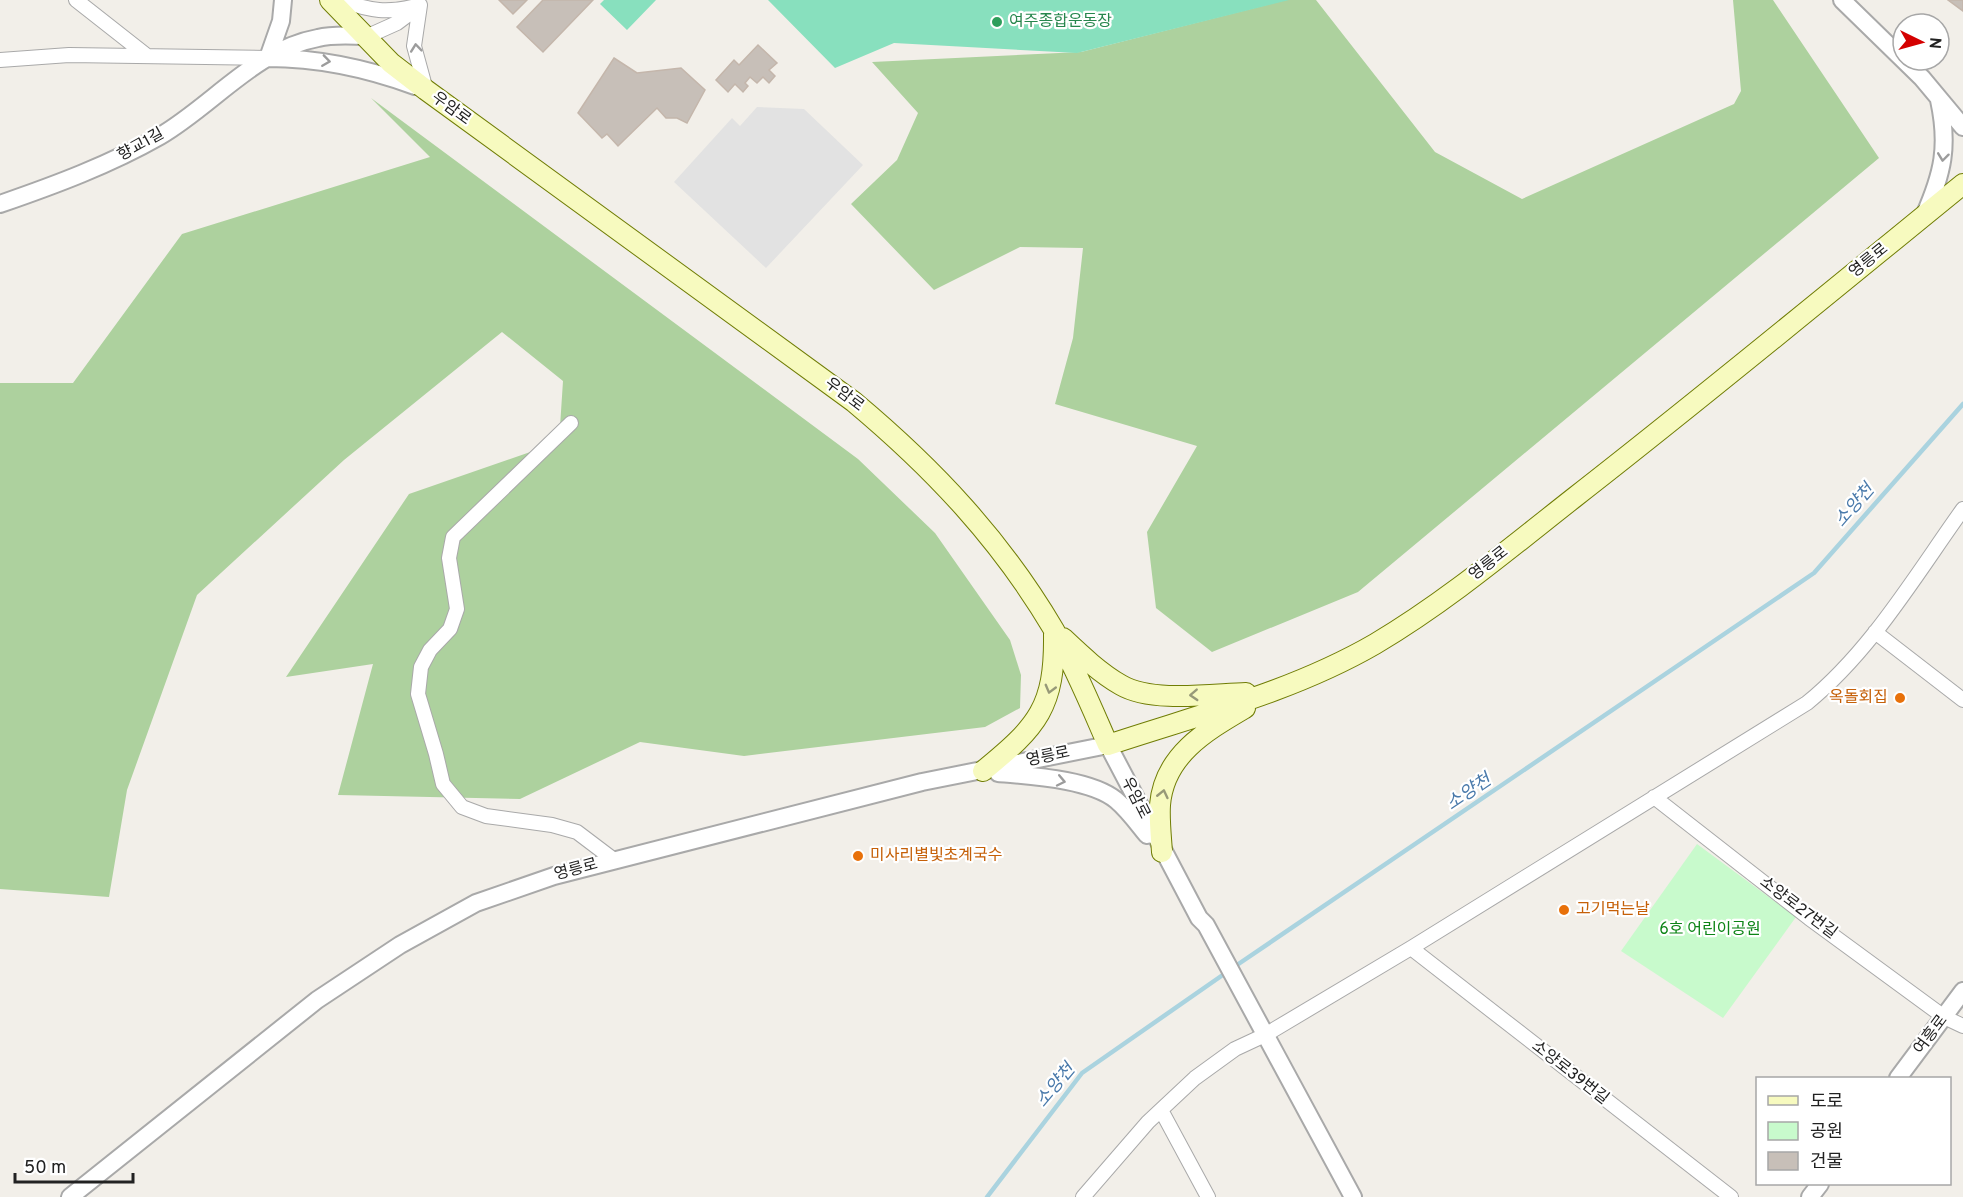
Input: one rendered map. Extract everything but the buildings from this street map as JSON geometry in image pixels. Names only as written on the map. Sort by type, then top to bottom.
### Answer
[{"type":"main road","name":"우암로","points":[[330,0],[368,36],[391,63],[845,395],[901,441],[947,486],[1028,589],[1079,678],[1108,745]]},
{"type":"main road","name":"영릉로","points":[[1108,745],[1273,692],[1325,670],[1374,644],[1435,605],[1658,432],[1963,184]]},
{"type":"main road","points":[[1054,631],[1100,671],[1124,687],[1148,693],[1179,696],[1273,692]]},
{"type":"main road","points":[[982,771],[1021,740],[1040,715],[1050,691],[1054,666],[1054,631]]},
{"type":"main road","points":[[1162,852],[1160,804],[1167,776],[1180,753],[1214,726],[1273,692]]},
{"type":"street","points":[[76,0],[146,55]]},
{"type":"street","points":[[283,0],[282,21],[268,58],[305,58],[338,63],[378,72],[426,90]]},
{"type":"street","points":[[339,0],[367,10],[394,12],[422,3]]},
{"type":"street","points":[[1842,0],[1939,99],[1963,127]]},
{"type":"street","points":[[422,3],[414,46],[426,90]]},
{"type":"street","points":[[368,36],[397,23],[422,3]]},
{"type":"street","name":"향교1길","points":[[0,204],[84,173],[162,135],[268,58],[292,46],[318,38],[368,36]]},
{"type":"street","name":"향교1길","points":[[0,60],[69,55],[268,58]]},
{"type":"street","points":[[1924,216],[1939,182],[1944,156],[1945,130],[1939,99]]},
{"type":"street","points":[[571,423],[453,537],[449,558],[457,609],[450,629],[430,650],[421,667],[418,694],[436,753],[442,784],[462,807],[486,816],[552,825],[577,832],[614,860]]},
{"type":"street","points":[[1083,1197],[1161,1110],[1195,1078],[1235,1050],[1265,1035],[1411,948],[1654,796],[1807,704],[1833,682],[1875,632],[1963,509]]},
{"type":"street","points":[[1875,632],[1963,700]]},
{"type":"street","name":"영릉로","points":[[70,1197],[268,1037],[356,972],[476,903],[554,876],[922,782],[1108,745]]},
{"type":"street","name":"우암로","points":[[1108,745],[1162,852],[1199,918],[1206,925],[1265,1035]]},
{"type":"street","points":[[982,771],[1080,784],[1116,799],[1162,852]]},
{"type":"street","name":"소양로27번길","points":[[1654,796],[1809,918],[1944,1017],[1963,1026]]},
{"type":"street","name":"소양로39번길","points":[[1411,948],[1731,1197]]},
{"type":"street","name":"여흥로","points":[[1899,1077],[1963,991]]},
{"type":"street","points":[[1265,1035],[1353,1197]]},
{"type":"street","points":[[1161,1110],[1208,1197]]},
{"type":"street","points":[[1809,1197],[1819,1185]]},
{"type":"green space","points":[[604,0],[656,0],[627,30],[600,4]]},
{"type":"green space","name":"여주종합운동장","points":[[768,0],[1289,0],[1077,53],[894,43],[835,68]]},
{"type":"green space","points":[[1286,0],[1316,0],[1435,152],[1522,199],[1734,104],[1741,91],[1733,0],[1773,0],[1879,158],[1358,592],[1212,652],[1156,608],[1147,532],[1197,446],[1055,404],[1073,338],[1083,248],[1020,247],[934,290],[851,204],[897,160],[918,113],[872,62],[1081,52]]},
{"type":"green space","points":[[371,98],[858,459],[935,533],[1010,640],[1021,675],[1020,708],[985,727],[744,756],[640,742],[520,799],[338,795],[373,664],[286,677],[409,494],[559,442],[563,381],[502,332],[344,460],[197,595],[127,790],[109,897],[0,889],[0,383],[73,383],[182,234],[430,157]]},
{"type":"green space","name":"6호 어린이공원","points":[[1697,844],[1796,917],[1723,1018],[1621,951]]},
{"type":"shaded area","points":[[757,107],[804,109],[863,165],[766,268],[674,182],[732,118],[740,126]]},
{"type":"waterway","name":"소양천","points":[[1234,967],[1814,573],[1963,404]]},
{"type":"waterway","name":"소양천","points":[[987,1197],[1082,1073],[1227,972]]},
{"type":"place","name":"여주종합운동장","points":[[997,22]]},
{"type":"place","name":"옥돌회집","points":[[1900,698]]},
{"type":"place","name":"미사리별빛초계국수","points":[[858,856]]},
{"type":"place","name":"고기먹는날","points":[[1564,910]]}]
